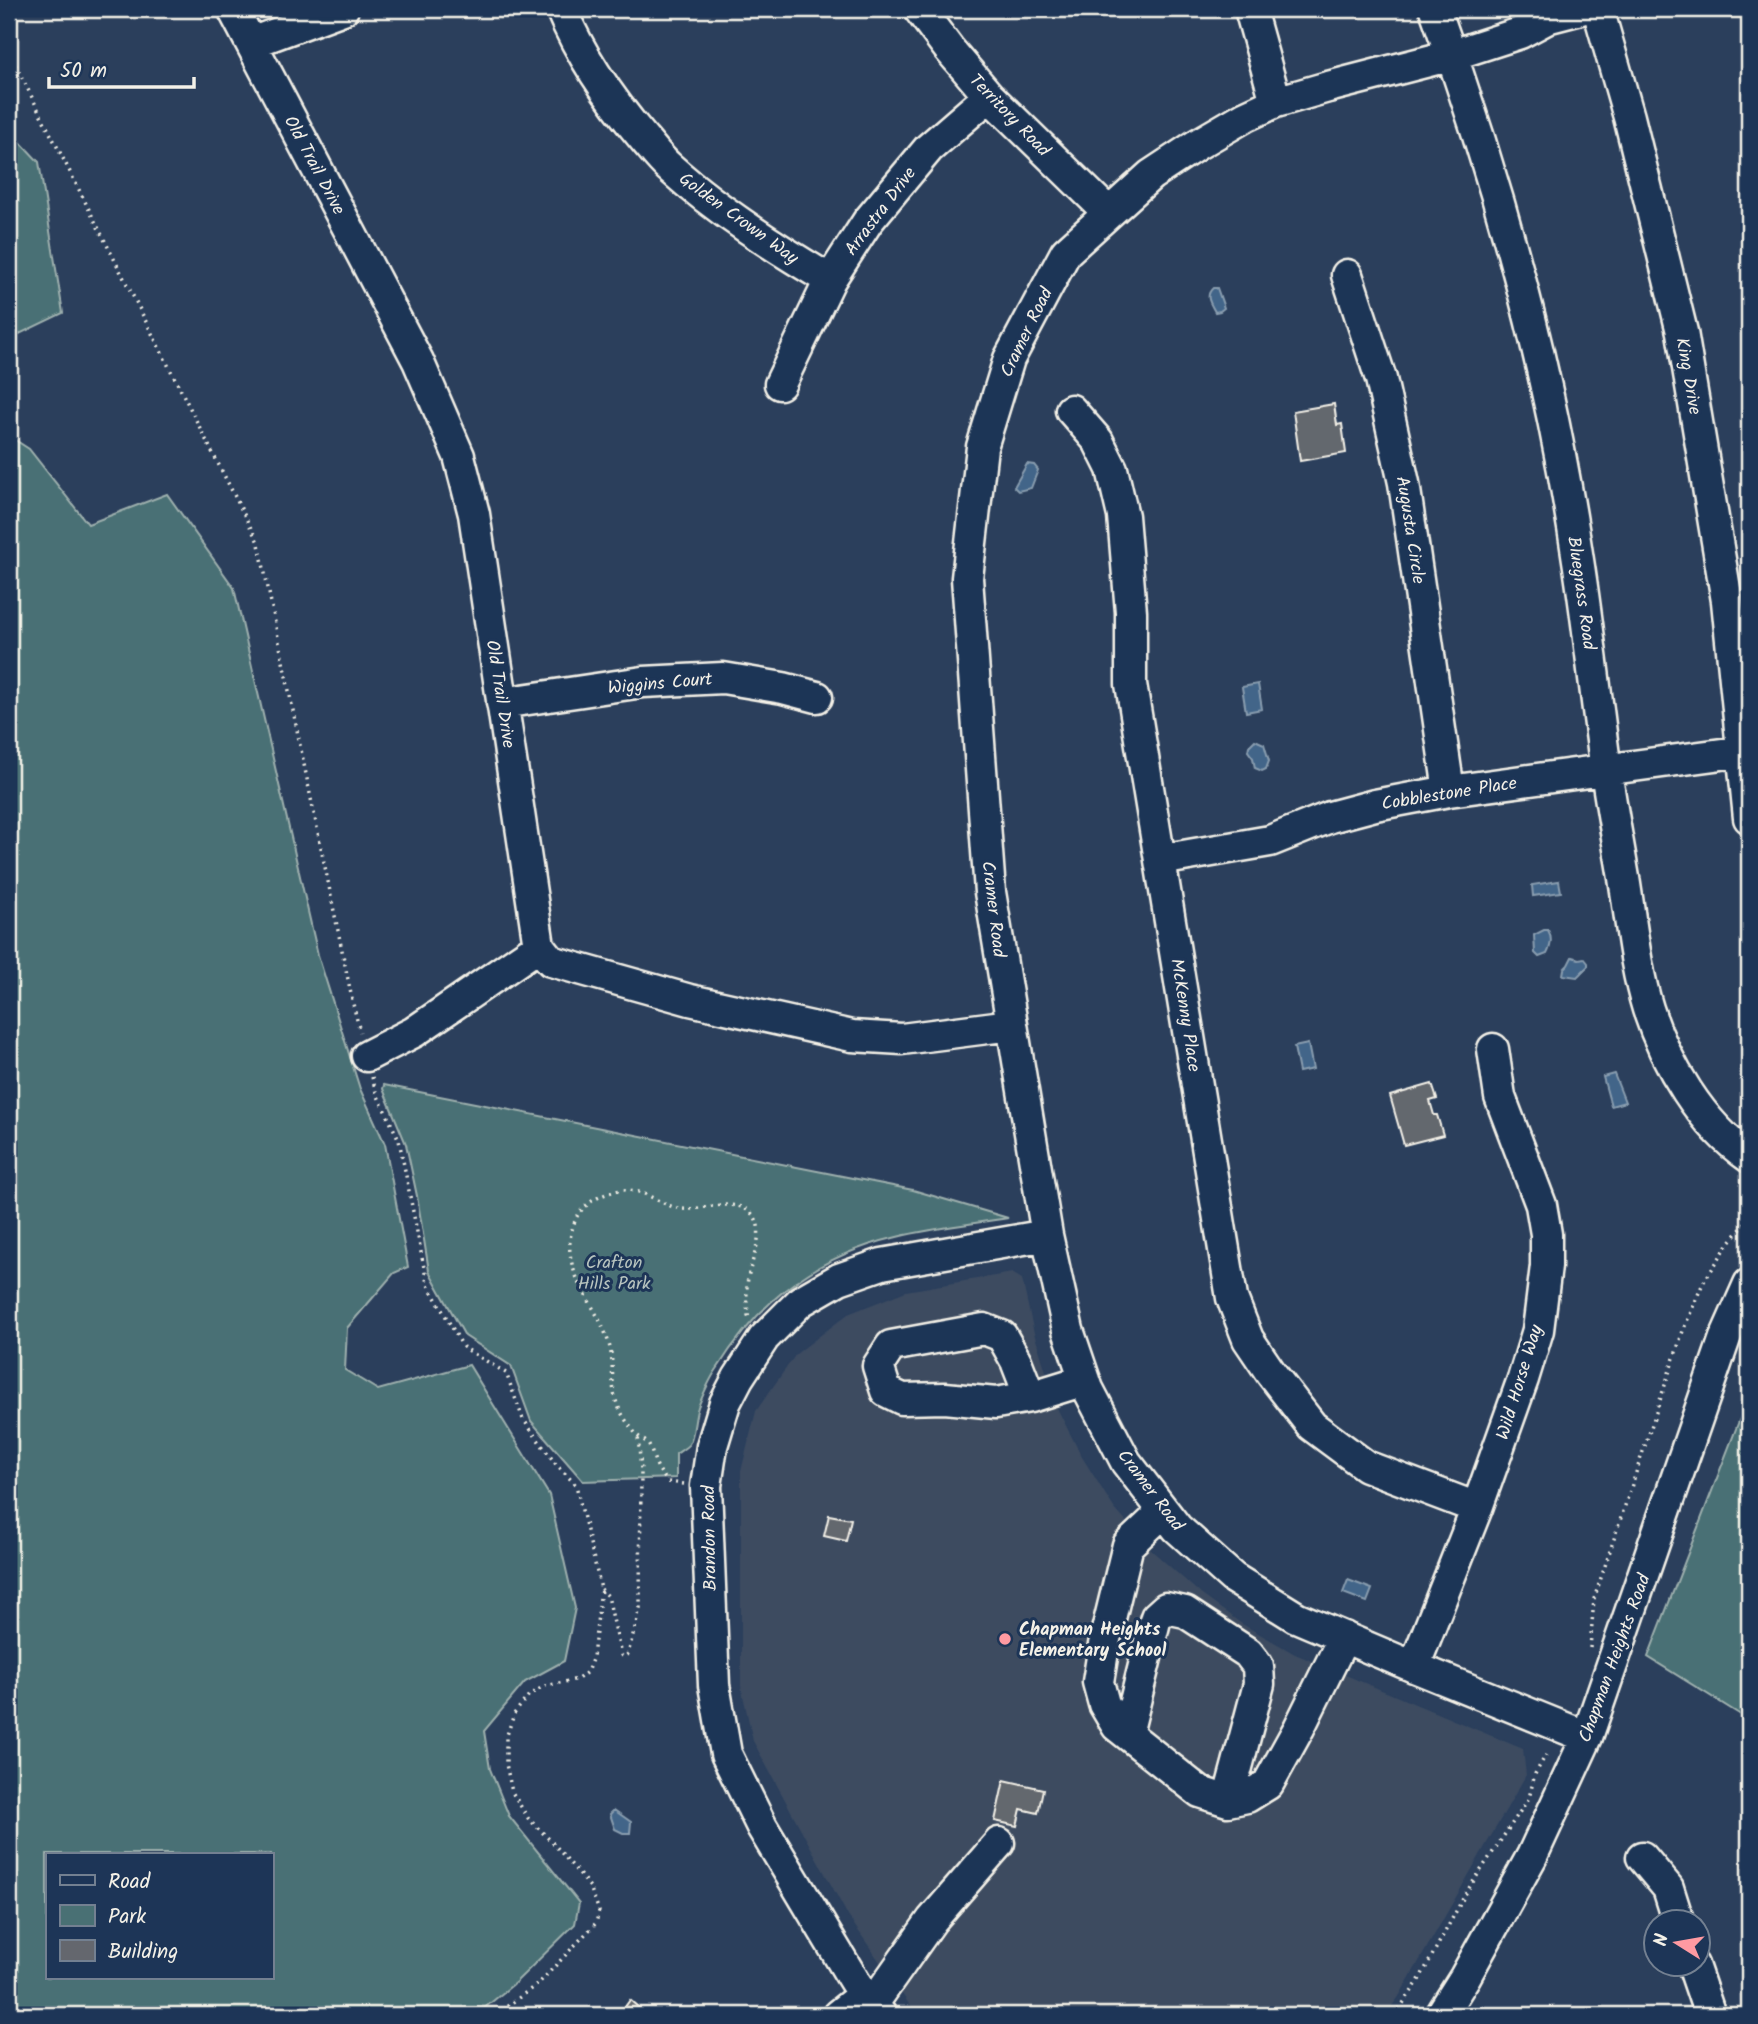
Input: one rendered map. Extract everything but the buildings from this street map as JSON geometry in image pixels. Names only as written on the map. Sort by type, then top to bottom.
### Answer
[{"type":"street","name":"Old Trail Drive","points":[[233,9],[418,361],[459,456],[474,514],[539,946]]},
{"type":"street","points":[[251,43],[343,9]]},
{"type":"street","name":"Golden Crown Way","points":[[561,9],[571,35],[614,104],[666,165],[707,199],[786,254],[831,280]]},
{"type":"street","name":"Territory Road","points":[[919,9],[989,96],[1109,213]]},
{"type":"street","points":[[1250,9],[1276,102]]},
{"type":"street","name":"Bluegrass Road","points":[[1435,9],[1479,133],[1534,332],[1578,559],[1606,770],[1639,973],[1651,1018],[1680,1082],[1708,1118],[1735,1147],[1749,1157]]},
{"type":"street","name":"Cramer Road","points":[[1581,9],[1550,18],[1520,33],[1452,55],[1276,102],[1246,116],[1160,169],[1109,213],[1066,253],[1009,359],[982,447],[967,578],[990,892],[1047,1235],[1068,1330],[1085,1380],[1126,1462],[1177,1528],[1233,1578],[1296,1617],[1587,1737]]},
{"type":"street","name":"King Drive","points":[[1598,9],[1629,117],[1682,332],[1727,601],[1749,818]]},
{"type":"street","name":"Arrastra Drive","points":[[780,384],[831,280],[868,221],[929,148],[989,96]]},
{"type":"street","name":"Augusta Circle","points":[[1347,275],[1381,379],[1404,483],[1449,791]]},
{"type":"street","name":"McKenny Place","points":[[1071,410],[1098,440],[1112,469],[1123,516],[1131,612],[1131,684],[1232,1298],[1248,1339],[1312,1426],[1366,1466],[1477,1508]]},
{"type":"street","name":"Wiggins Court","points":[[502,703],[643,682],[723,678],[817,697]]},
{"type":"street","name":"Cobblestone Place","points":[[1160,860],[1270,841],[1330,817],[1375,805],[1449,791],[1744,751]]},
{"type":"street","points":[[367,1056],[414,1032],[539,946],[551,961],[567,967],[690,1000],[852,1036],[902,1039],[1011,1025]]},
{"type":"street","name":"Wild Horse Way","points":[[1413,1667],[1477,1508],[1538,1330],[1546,1266],[1546,1234],[1541,1205],[1500,1097],[1493,1049]]},
{"type":"street","name":"Brandon Road","points":[[872,2005],[762,1827],[726,1754],[713,1685],[706,1486],[712,1446],[725,1403],[737,1378],[764,1338],[802,1301],[839,1279],[882,1264],[1047,1235]]},
{"type":"street","name":"Chapman Heights Road","points":[[1441,2015],[1465,1978],[1532,1856],[1587,1737],[1725,1338],[1749,1284]]},
{"type":"street","points":[[1030,1397],[1002,1336],[984,1329],[891,1346],[878,1366],[886,1391],[902,1399],[945,1398],[996,1403],[1030,1397],[1085,1380]]},
{"type":"street","points":[[1164,1511],[1128,1545],[1105,1639],[1098,1682],[1104,1704],[1117,1726],[1199,1792],[1227,1801],[1247,1797],[1268,1784],[1345,1637]]},
{"type":"street","points":[[1128,1734],[1156,1618],[1166,1608],[1185,1612],[1248,1653],[1258,1666],[1259,1684],[1227,1801]]},
{"type":"street","points":[[838,2015],[872,2005],[932,1920],[999,1843]]},
{"type":"street","points":[[1642,1857],[1668,1888],[1675,1909]]},
{"type":"street","points":[[1698,1979],[1710,2015]]},
{"type":"path","points":[[706,1486],[668,1482],[657,1468],[648,1443],[638,1436],[622,1413],[616,1399],[610,1345],[571,1264],[569,1235],[578,1212],[591,1202],[621,1190],[649,1195],[665,1205],[679,1208],[726,1205],[741,1208],[753,1216],[759,1232],[748,1279],[748,1315],[753,1326],[764,1338]]},
{"type":"path","points":[[1590,1649],[1594,1599],[1683,1331],[1703,1283],[1729,1243],[1749,1219]]},
{"type":"path","points":[[601,1589],[608,1596],[621,1655],[624,1657],[628,1654],[640,1608],[641,1470],[638,1436]]},
{"type":"path","points":[[1395,2015],[1418,1982],[1467,1891],[1528,1798],[1535,1774],[1546,1755]]},
{"type":"shaded area","points":[[1213,288],[1217,288],[1224,308],[1215,312],[1209,297]]},
{"type":"shaded area","points":[[1027,464],[1034,465],[1038,470],[1031,488],[1018,491],[1014,487]]},
{"type":"shaded area","points":[[1258,684],[1262,709],[1246,712],[1242,687]]},
{"type":"shaded area","points":[[1255,740],[1264,744],[1269,761],[1266,769],[1262,771],[1255,768],[1248,751]]},
{"type":"shaded area","points":[[1559,881],[1561,892],[1533,896],[1532,885]]},
{"type":"shaded area","points":[[1544,930],[1550,933],[1550,945],[1547,954],[1539,957],[1535,953],[1534,935]]},
{"type":"shaded area","points":[[1572,957],[1584,958],[1588,963],[1577,977],[1563,975]]},
{"type":"shaded area","points":[[1308,1044],[1313,1069],[1299,1072],[1294,1047]]},
{"type":"shaded area","points":[[1614,1074],[1625,1102],[1611,1106],[1603,1077]]},
{"type":"shaded area","name":"Chapman Heights Elementary School","points":[[1012,1273],[1022,1279],[1034,1333],[1058,1410],[1082,1457],[1114,1508],[1150,1549],[1202,1595],[1242,1624],[1295,1654],[1523,1749],[1526,1775],[1398,1998],[1385,2015],[922,2015],[909,2004],[848,1916],[753,1741],[741,1686],[741,1471],[756,1411],[796,1354],[848,1314],[906,1291]]},
{"type":"shaded area","points":[[1348,1580],[1372,1589],[1367,1602],[1343,1593]]},
{"type":"shaded area","points":[[614,1810],[631,1822],[630,1833],[615,1829],[610,1814]]},
{"type":"green space","points":[[9,130],[39,162],[63,313],[9,339]]},
{"type":"green space","points":[[9,436],[29,449],[88,524],[167,494],[234,588],[318,955],[360,1089],[385,1144],[408,1267],[394,1273],[347,1328],[345,1370],[378,1390],[469,1365],[549,1495],[575,1608],[564,1661],[525,1682],[484,1731],[490,1769],[509,1816],[579,1903],[575,1924],[516,1982],[476,2015],[9,2015]]},
{"type":"green space","name":"Crafton Hills Park","points":[[384,1085],[913,1190],[1008,1218],[897,1237],[868,1245],[816,1269],[772,1301],[734,1344],[714,1373],[698,1407],[691,1440],[676,1454],[676,1478],[583,1481],[531,1421],[511,1366],[465,1336],[429,1271],[406,1144],[383,1089]]},
{"type":"green space","points":[[1749,1395],[1749,1720],[1648,1657]]},
{"type":"place","name":"Chapman Heights Elementary School","points":[[1005,1639]]}]
